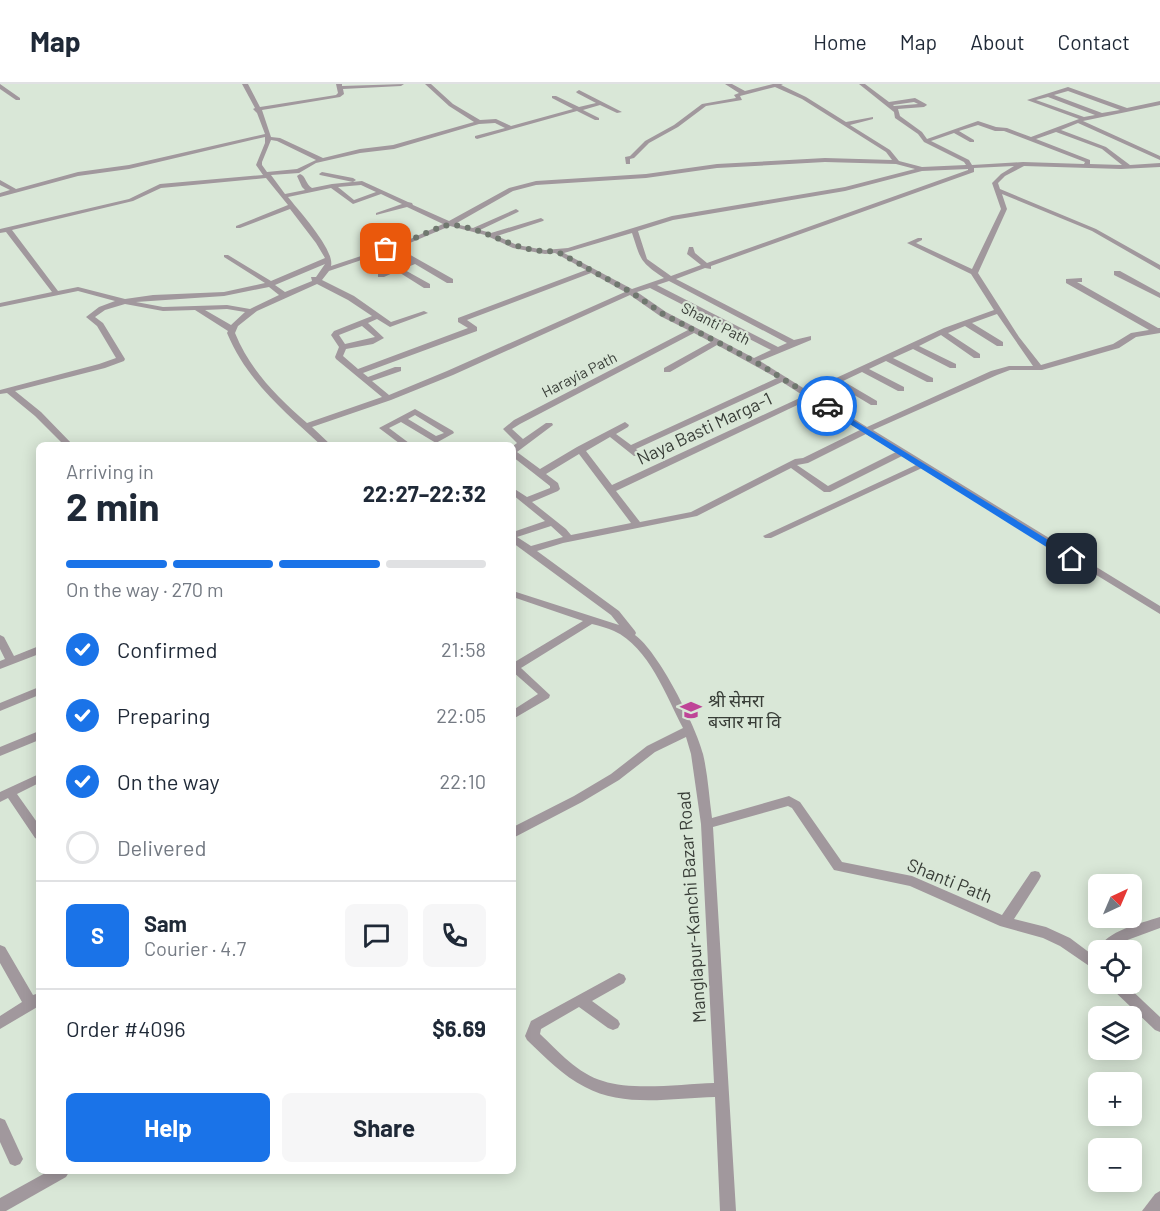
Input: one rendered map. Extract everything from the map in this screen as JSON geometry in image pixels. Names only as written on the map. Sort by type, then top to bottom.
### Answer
[{"type":"street","points":[[245,84],[268,136],[267,145],[258,161],[286,196],[329,259]]},
{"type":"street","points":[[256,109],[338,96],[341,94],[340,86],[401,84]]},
{"type":"street","points":[[428,84],[451,105],[479,122]]},
{"type":"street","points":[[728,84],[745,94]]},
{"type":"street","points":[[862,84],[897,111],[897,117],[920,133],[926,141],[967,161],[970,166]]},
{"type":"street","points":[[628,163],[627,158],[632,157],[647,142],[676,126],[704,105],[740,99],[737,95],[778,85],[846,124],[888,152],[896,162]]},
{"type":"street","points":[[0,86],[18,99]]},
{"type":"street","points":[[1126,110],[1068,89],[1030,100],[1081,120],[1160,158]]},
{"type":"street","points":[[579,92],[619,112]]},
{"type":"street","points":[[1048,95],[1102,115]]},
{"type":"street","points":[[554,97],[597,119]]},
{"type":"street","points":[[889,106],[915,100],[927,107]]},
{"type":"street","points":[[477,136],[601,103]]},
{"type":"street","points":[[1030,139],[1081,120],[1160,104]]},
{"type":"street","points":[[846,124],[871,118]]},
{"type":"street","points":[[56,293],[3,230],[131,200],[160,186],[298,171],[308,164],[360,151],[394,147],[479,122],[496,121],[510,128]]},
{"type":"street","points":[[926,141],[978,123],[995,129],[1005,129],[1084,159],[1088,161],[1087,166]]},
{"type":"street","points":[[1057,130],[1104,148],[1129,167]]},
{"type":"street","points":[[954,131],[972,141]]},
{"type":"street","points":[[0,195],[78,174],[129,168],[268,136],[322,161]]},
{"type":"street","points":[[326,270],[393,248],[462,219],[492,199],[524,185],[646,176],[717,166],[825,160],[896,162],[922,169]]},
{"type":"street","points":[[322,174],[362,183],[449,224],[528,250],[556,251],[569,250],[672,218],[845,189],[922,169],[1023,164],[1129,167],[1160,165]]},
{"type":"street","points":[[974,273],[1004,209],[995,183],[1023,164]]},
{"type":"street","name":"Shanti Path","points":[[631,292],[708,267],[939,184],[972,171],[970,166]]},
{"type":"street","points":[[300,176],[305,187],[310,190]]},
{"type":"street","points":[[0,182],[16,191]]},
{"type":"street","points":[[286,196],[332,186],[362,183]]},
{"type":"street","points":[[332,186],[353,202],[383,192]]},
{"type":"street","points":[[997,190],[1094,230],[1160,268]]},
{"type":"street","points":[[366,196],[392,209]]},
{"type":"street","points":[[378,214],[410,204]]},
{"type":"street","points":[[238,227],[292,206]]},
{"type":"street","points":[[473,231],[516,212]]},
{"type":"street","points":[[490,237],[541,220]]},
{"type":"street","points":[[634,230],[644,259],[671,279],[793,343]]},
{"type":"street","points":[[920,239],[910,243],[974,273],[1039,368]]},
{"type":"street","points":[[393,248],[450,281]]},
{"type":"street","points":[[691,248],[691,254],[708,267]]},
{"type":"street","points":[[556,251],[631,292]]},
{"type":"street","points":[[226,256],[285,296]]},
{"type":"street","points":[[324,442],[258,380],[232,338],[231,329],[250,311],[317,281],[326,270],[329,259]]},
{"type":"street","points":[[4,391],[102,366],[121,358],[100,325],[90,317],[98,309],[126,302],[225,294],[268,284],[301,273],[329,259]]},
{"type":"street","points":[[381,275],[416,261]]},
{"type":"street","points":[[398,268],[427,286]]},
{"type":"street","points":[[357,372],[474,329],[461,320],[591,271]]},
{"type":"street","points":[[301,273],[351,298],[390,325],[424,313]]},
{"type":"street","points":[[1117,273],[1160,296]]},
{"type":"street","points":[[1079,280],[1069,282],[1158,330]]},
{"type":"street","points":[[651,285],[708,328],[777,350]]},
{"type":"street","points":[[0,305],[78,289],[163,309],[236,307],[250,311]]},
{"type":"street","points":[[307,426],[388,398],[631,292]]},
{"type":"street","name":"Shanti Path","points":[[631,292],[663,314],[708,328],[718,341],[1160,611]]},
{"type":"street","points":[[197,308],[231,329]]},
{"type":"street","name":"Naya Basti Marga-1","points":[[612,489],[913,346],[999,311]]},
{"type":"street","points":[[343,347],[335,335],[376,316]]},
{"type":"street","points":[[708,328],[741,316]]},
{"type":"street","points":[[343,347],[380,338],[362,322]]},
{"type":"street","points":[[966,323],[1000,344]]},
{"type":"street","points":[[446,327],[462,333]]},
{"type":"street","name":"Harayia Path","points":[[522,443],[507,429],[540,409],[708,328]]},
{"type":"street","points":[[532,549],[569,539],[693,514],[792,465],[994,373],[1009,368],[1039,368],[1116,346],[1134,335],[1158,330]]},
{"type":"street","points":[[943,333],[977,356]]},
{"type":"street","points":[[754,361],[793,343],[808,339]]},
{"type":"street","points":[[667,370],[718,341]]},
{"type":"street","points":[[913,346],[953,366]]},
{"type":"street","points":[[343,347],[339,357],[388,398]]},
{"type":"street","points":[[887,358],[930,380]]},
{"type":"street","points":[[366,380],[398,369]]},
{"type":"street","points":[[863,369],[901,389]]},
{"type":"street","points":[[610,433],[634,452],[782,379]]},
{"type":"street","points":[[837,381],[874,403]]},
{"type":"street","points":[[4,391],[38,414],[66,442]]},
{"type":"street","points":[[403,442],[383,428],[415,412],[450,433],[433,442]]},
{"type":"street","points":[[402,419],[436,440]]},
{"type":"street","points":[[516,449],[549,425]]},
{"type":"street","points":[[540,473],[625,425]]},
{"type":"street","points":[[580,449],[638,526]]},
{"type":"street","points":[[792,465],[827,489],[903,452]]},
{"type":"street","points":[[516,454],[555,485],[555,489],[526,501]]},
{"type":"street","points":[[768,536],[922,465]]},
{"type":"street","points":[[516,493],[569,539]]},
{"type":"street","points":[[516,535],[552,522]]},
{"type":"street","points":[[516,538],[615,613],[639,643]]},
{"type":"street","name":"Manglapur-Kanchi Bazar Road","points":[[516,595],[619,629],[639,643],[652,659],[689,730],[697,754],[707,824],[712,952],[728,1211]]},
{"type":"street","points":[[516,665],[591,620]]},
{"type":"street","points":[[0,639],[11,660]]},
{"type":"street","points":[[0,665],[36,651]]},
{"type":"street","points":[[516,670],[545,695],[516,713]]},
{"type":"street","points":[[0,707],[36,692]]},
{"type":"street","points":[[516,831],[579,799],[615,777],[651,749],[689,730]]},
{"type":"street","points":[[0,753],[36,736]]},
{"type":"street","points":[[36,779],[5,794],[36,831]]},
{"type":"street","name":"Shanti Path","points":[[707,824],[789,801],[796,805],[838,866],[912,881],[1005,922],[1046,933],[1088,957]]},
{"type":"street","points":[[1005,922],[1035,876]]},
{"type":"street","points":[[1115,940],[1160,922]]},
{"type":"street","points":[[0,951],[35,1002],[0,1023]]},
{"type":"street","points":[[619,979],[536,1025],[532,1036],[585,1080],[604,1089],[627,1091],[722,1090]]},
{"type":"street","points":[[1126,994],[1160,1026]]},
{"type":"street","points":[[580,1000],[614,1024]]},
{"type":"street","points":[[0,1125],[15,1159]]},
{"type":"street","points":[[0,1206],[57,1174]]},
{"type":"street","points":[[1150,1211],[1160,1199]]},
{"type":"way so far","points":[[386,249],[449,224],[487,234],[515,247],[545,252],[556,251],[631,292],[663,314],[754,361],[827,406]]},
{"type":"place","name":"श्री सेमरा बजार मा वि","points":[[691,710]]},
{"type":"route","points":[[827,406],[1072,559]]}]
